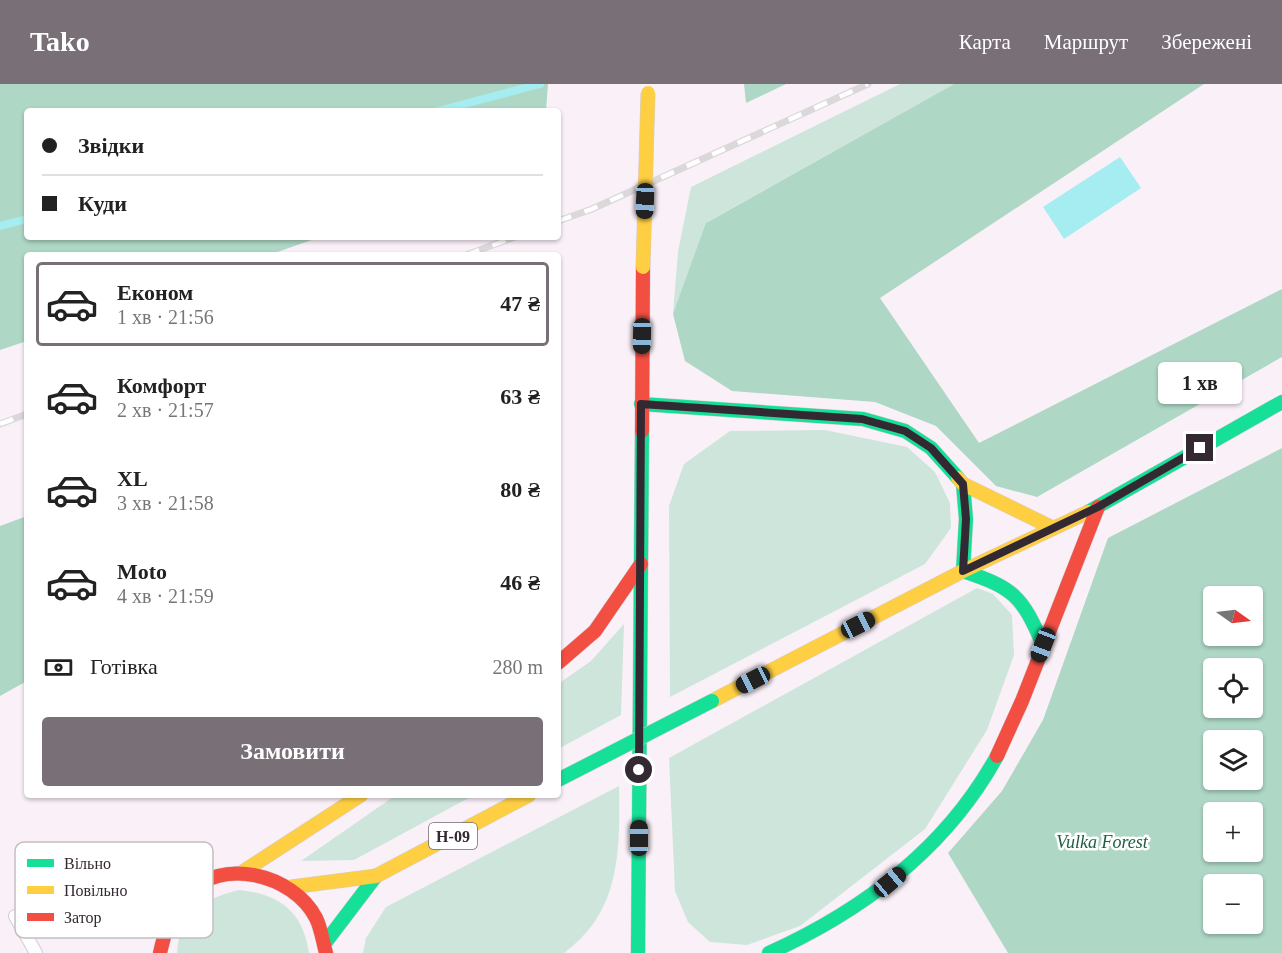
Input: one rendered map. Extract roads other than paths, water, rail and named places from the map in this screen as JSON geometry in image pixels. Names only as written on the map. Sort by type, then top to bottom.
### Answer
[{"type":"main road","points":[[638,953],[641,404],[648,88]]},
{"type":"main road","points":[[561,778],[963,571],[1098,507],[1282,402]]},
{"type":"main road","points":[[641,404],[862,419],[905,431],[931,448],[963,484],[1053,528]]},
{"type":"main road","points":[[963,484],[966,519],[963,571]]},
{"type":"main road","points":[[769,953],[816,930],[875,894],[919,858],[952,824],[978,789],[1015,720],[1098,507]]},
{"type":"main road","points":[[561,661],[578,650],[611,612],[641,564]]},
{"type":"main road","points":[[963,571],[1003,584],[1026,604],[1043,645]]},
{"type":"main road","points":[[244,871],[356,798]]},
{"type":"main road","name":"Н-09","points":[[291,887],[376,876],[523,798]]},
{"type":"main road","name":"Н-09","points":[[213,878],[244,871],[269,876],[291,887],[313,912],[325,948]]},
{"type":"main road","name":"Н-09","points":[[325,948],[376,876]]},
{"type":"main road","name":"Н-09","points":[[160,953],[161,938]]},
{"type":"lane","points":[[27,938],[36,953]]},
{"type":"water","points":[[1120,157],[1141,188],[1064,239],[1043,207]]},
{"type":"waterway","points":[[449,108],[540,84]]},
{"type":"waterway","points":[[0,226],[24,220]]},
{"type":"railway","points":[[561,220],[592,209],[868,84]]},
{"type":"railway","points":[[474,252],[507,240]]},
{"type":"railway","points":[[0,424],[24,415]]},
{"type":"park label","name":"Vulka Forest","points":[[1102,842]]}]
